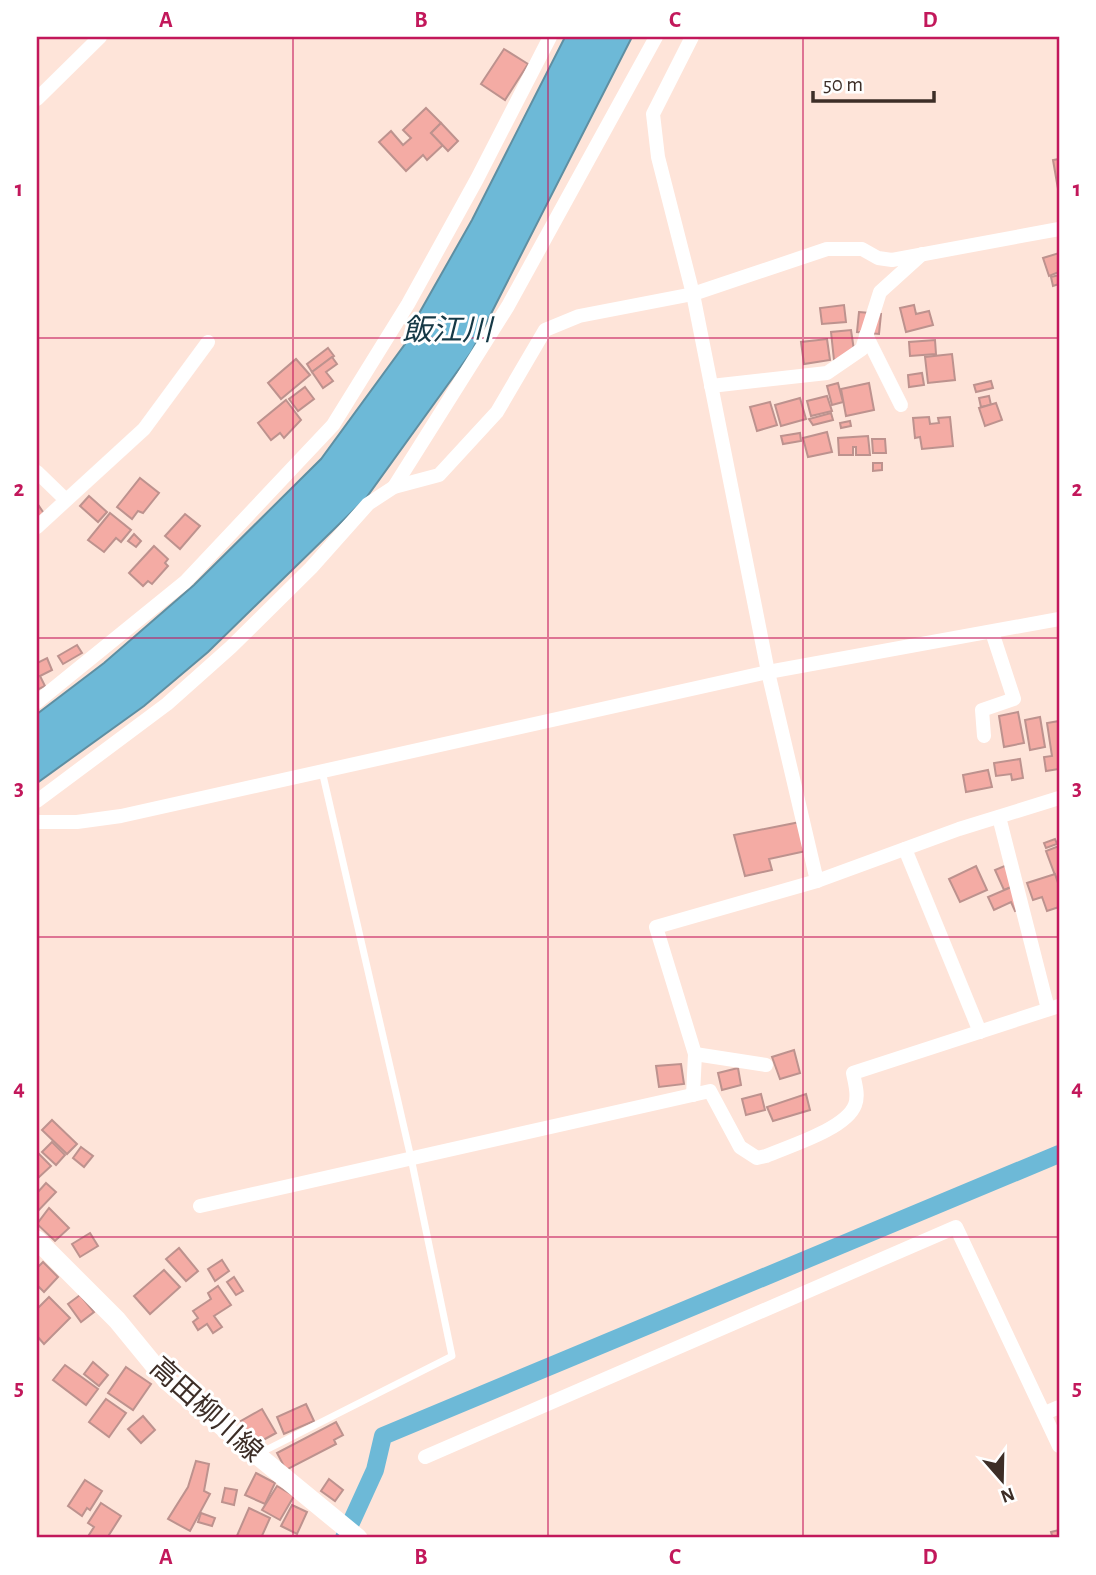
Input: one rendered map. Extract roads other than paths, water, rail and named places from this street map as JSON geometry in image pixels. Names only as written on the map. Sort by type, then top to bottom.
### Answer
[{"type":"main road","name":"高田柳川線","points":[[37,1240],[117,1320],[167,1381],[358,1538]]},
{"type":"street","points":[[37,99],[100,37]]},
{"type":"street","points":[[37,702],[185,582],[332,425],[408,304],[477,179],[550,37]]},
{"type":"street","points":[[394,487],[508,306],[656,37]]},
{"type":"street","points":[[691,37],[653,114],[658,157],[693,294],[768,673],[817,881]]},
{"type":"street","points":[[37,801],[167,704],[311,568],[368,504],[394,487],[439,475],[496,412],[545,330],[579,316],[693,294],[827,249],[862,249],[878,258],[892,260],[1059,229]]},
{"type":"street","points":[[711,386],[827,373],[862,349],[880,292],[923,253]]},
{"type":"street","points":[[866,335],[901,405]]},
{"type":"street","points":[[37,527],[144,429],[208,342]]},
{"type":"street","points":[[37,472],[66,500]]},
{"type":"street","points":[[37,822],[78,822],[121,816],[768,673],[1059,619]]},
{"type":"street","points":[[984,736],[982,710],[1014,699],[992,632]]},
{"type":"street","points":[[693,1095],[695,1054],[656,927],[817,881],[1059,798]]},
{"type":"street","points":[[200,1206],[710,1091],[740,1147],[757,1157],[766,1156],[835,1126],[855,1107],[857,1095],[853,1073],[1054,1008],[999,817]]},
{"type":"street","points":[[905,849],[980,1032]]},
{"type":"street","points":[[695,1054],[766,1065]]},
{"type":"street","points":[[425,1457],[957,1227],[1052,1410],[1059,1446]]},
{"type":"lane","points":[[256,1454],[452,1356],[411,1158],[322,771]]},
{"type":"water","name":"飯江川","points":[[565,37],[632,37],[472,351],[366,498],[208,652],[144,706],[37,783],[37,714],[104,663],[194,585],[321,459],[405,344],[404,340],[472,220]]},
{"type":"waterway","points":[[344,1538],[375,1470],[383,1436],[1059,1154]]}]
